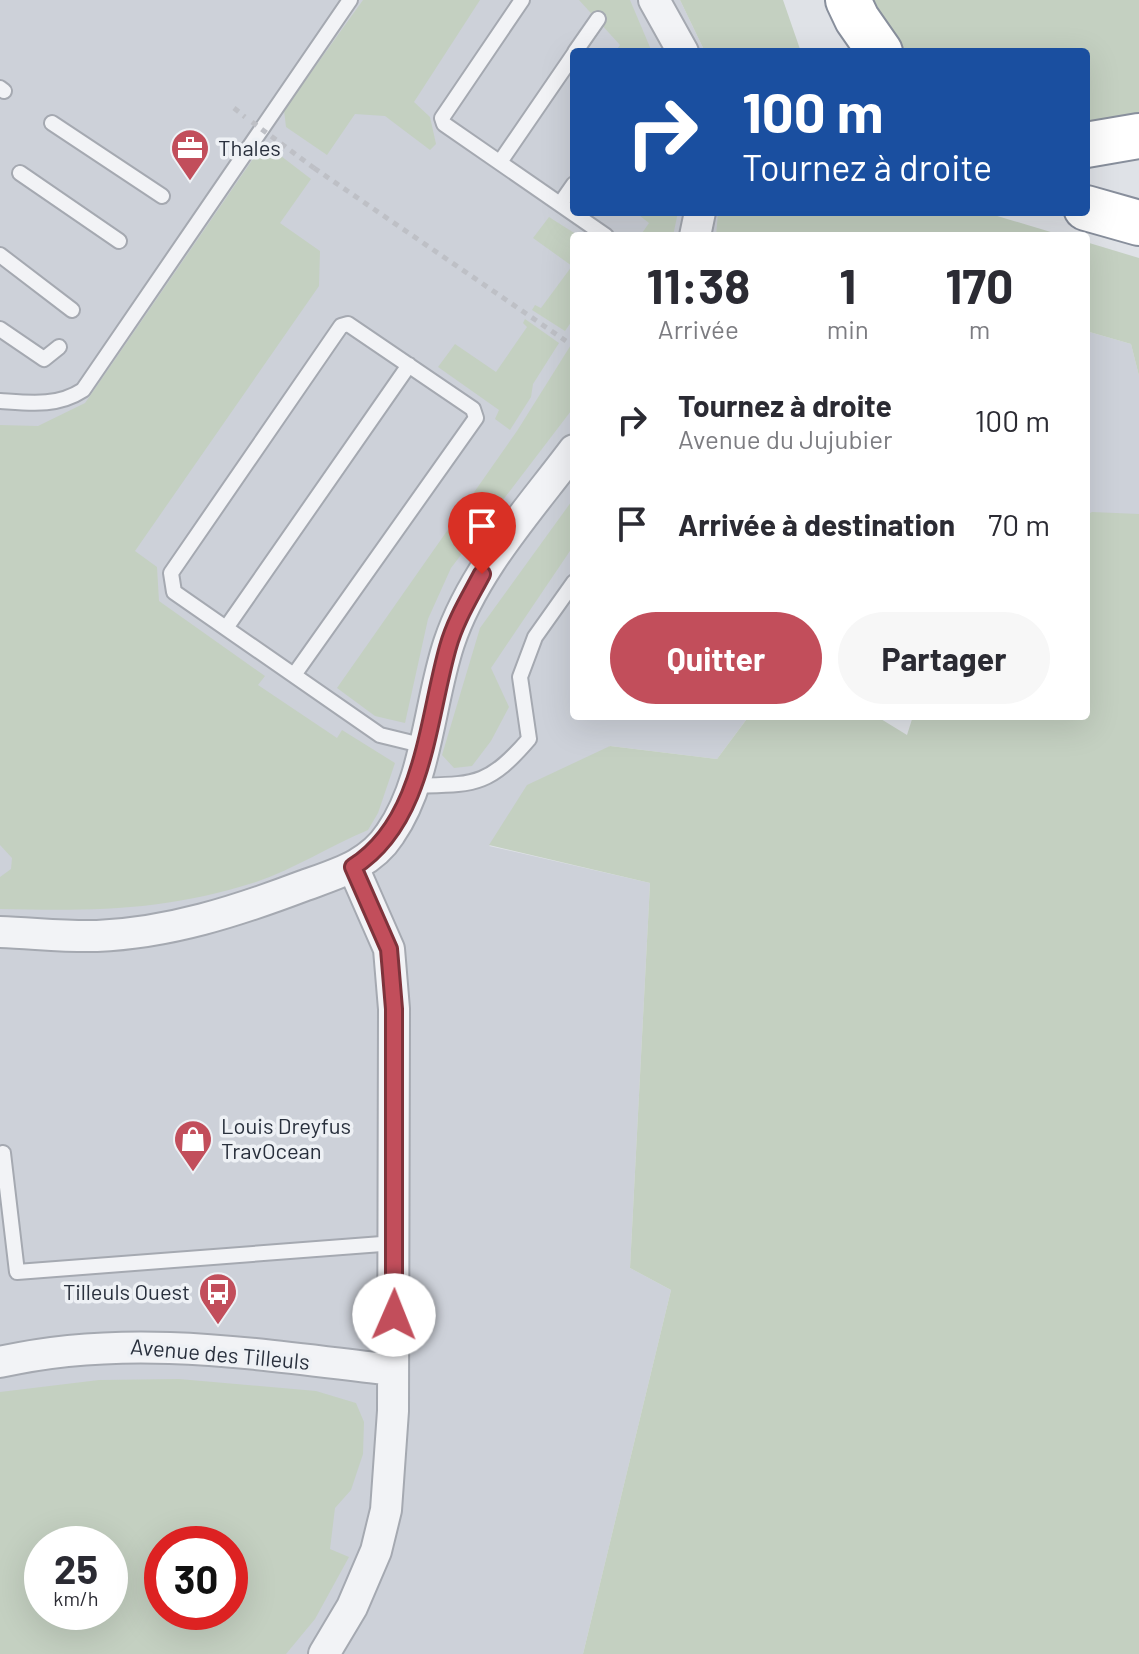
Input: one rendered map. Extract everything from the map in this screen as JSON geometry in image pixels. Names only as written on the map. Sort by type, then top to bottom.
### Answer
[{"type":"highway","points":[[820,0],[836,34],[847,48]]},
{"type":"highway","points":[[848,0],[877,48]]},
{"type":"highway","points":[[1090,144],[1139,136]]},
{"type":"highway","points":[[1090,209],[1139,223]]},
{"type":"street","points":[[654,0],[681,48]]},
{"type":"street","points":[[0,932],[98,936],[172,926],[232,912],[353,867],[374,853],[391,833],[411,786],[425,746],[449,643],[461,615],[482,574],[570,455]]},
{"type":"street","points":[[324,1654],[352,1607],[376,1551],[391,1463],[395,1243],[394,1009],[389,949],[353,867]]},
{"type":"street","name":"Avenue des Tilleuls","points":[[0,1362],[49,1351],[173,1345],[393,1370]]},
{"type":"lane","points":[[0,401],[45,404],[70,398],[83,390],[350,0]]},
{"type":"lane","points":[[522,0],[442,118],[444,124],[570,211]]},
{"type":"lane","points":[[578,48],[598,19]]},
{"type":"lane","points":[[500,162],[570,60]]},
{"type":"lane","points":[[52,123],[162,196]]},
{"type":"lane","points":[[20,173],[119,241]]},
{"type":"lane","points":[[560,204],[570,190]]},
{"type":"lane","points":[[577,216],[600,232]]},
{"type":"lane","points":[[0,255],[72,310]]},
{"type":"lane","points":[[294,675],[476,418],[473,409],[348,324],[341,326],[171,573],[174,592],[380,735],[425,746]]},
{"type":"lane","points":[[0,329],[44,359],[59,347]]},
{"type":"lane","points":[[226,628],[409,365]]},
{"type":"lane","points":[[411,786],[472,784],[504,768],[529,739],[520,677],[535,637],[570,588]]},
{"type":"lane","points":[[3,1153],[17,1272],[395,1243]]},
{"type":"path","points":[[252,122],[566,341]]},
{"type":"shaded area","points":[[0,0],[680,0],[703,48],[570,48],[570,216],[812,216],[822,232],[570,232],[570,720],[746,720],[717,759],[610,746],[489,846],[650,883],[630,1268],[671,1290],[583,1654],[0,1654]]},
{"type":"shaded area","points":[[1090,332],[1131,344],[1139,376],[1139,514],[1090,515]]},
{"type":"green space","points":[[363,0],[480,0],[414,102],[430,117],[436,144],[430,150],[385,116],[355,114],[327,155],[286,127],[284,110]]},
{"type":"green space","points":[[579,0],[630,0],[650,48],[618,48],[620,45]]},
{"type":"green space","points":[[680,0],[783,0],[800,48],[703,48]]},
{"type":"green space","points":[[865,0],[1139,0],[1139,120],[1090,134],[1090,48],[898,48]]},
{"type":"green space","points":[[264,143],[311,179],[280,223],[320,251],[319,286],[135,551],[157,567],[159,601],[265,676],[258,685],[337,738],[342,730],[395,763],[378,813],[368,830],[270,877],[223,892],[129,907],[0,909],[0,877],[11,869],[12,858],[0,845],[0,425],[38,426],[85,403]]},
{"type":"green space","points":[[640,216],[677,216],[674,232],[643,232],[649,223]]},
{"type":"green space","points":[[718,216],[997,216],[1051,232],[716,232]]},
{"type":"green space","points":[[549,217],[573,232],[570,232],[570,265],[533,238]]},
{"type":"green space","points":[[1090,243],[1139,258],[1139,376],[1131,344],[1090,332]]},
{"type":"green space","points":[[570,269],[570,324],[565,331],[532,310],[535,305],[541,308]]},
{"type":"green space","points":[[525,319],[559,343],[533,384],[531,397],[510,430],[495,419],[499,410],[438,367],[455,344],[496,372],[527,327],[523,323]]},
{"type":"green space","points":[[570,346],[570,412],[451,568],[428,619],[405,723],[375,716],[337,688],[517,431]]},
{"type":"green space","points":[[570,504],[570,551],[491,668],[509,707],[491,741],[472,766],[454,768],[442,755],[480,628]]},
{"type":"green space","points":[[1090,513],[1139,514],[1139,1654],[583,1654],[671,1290],[630,1268],[650,883],[489,845],[527,785],[610,746],[717,759],[746,720],[883,720],[907,735],[912,720],[1090,720]]},
{"type":"green space","points":[[179,1379],[316,1391],[356,1403],[364,1422],[363,1454],[351,1490],[335,1508],[330,1549],[349,1557],[315,1619],[286,1654],[0,1654],[0,1392],[99,1380]]},
{"type":"place","name":"Thales","points":[[190,182]]},
{"type":"place","name":"Louis Dreyfus TravOcean","points":[[193,1173]]},
{"type":"place","name":"Tilleuls Ouest","points":[[218,1326]]},
{"type":"route","points":[[394,1315],[394,1009],[389,949],[353,867],[374,853],[391,833],[402,811],[425,746],[449,643],[482,574]]}]
